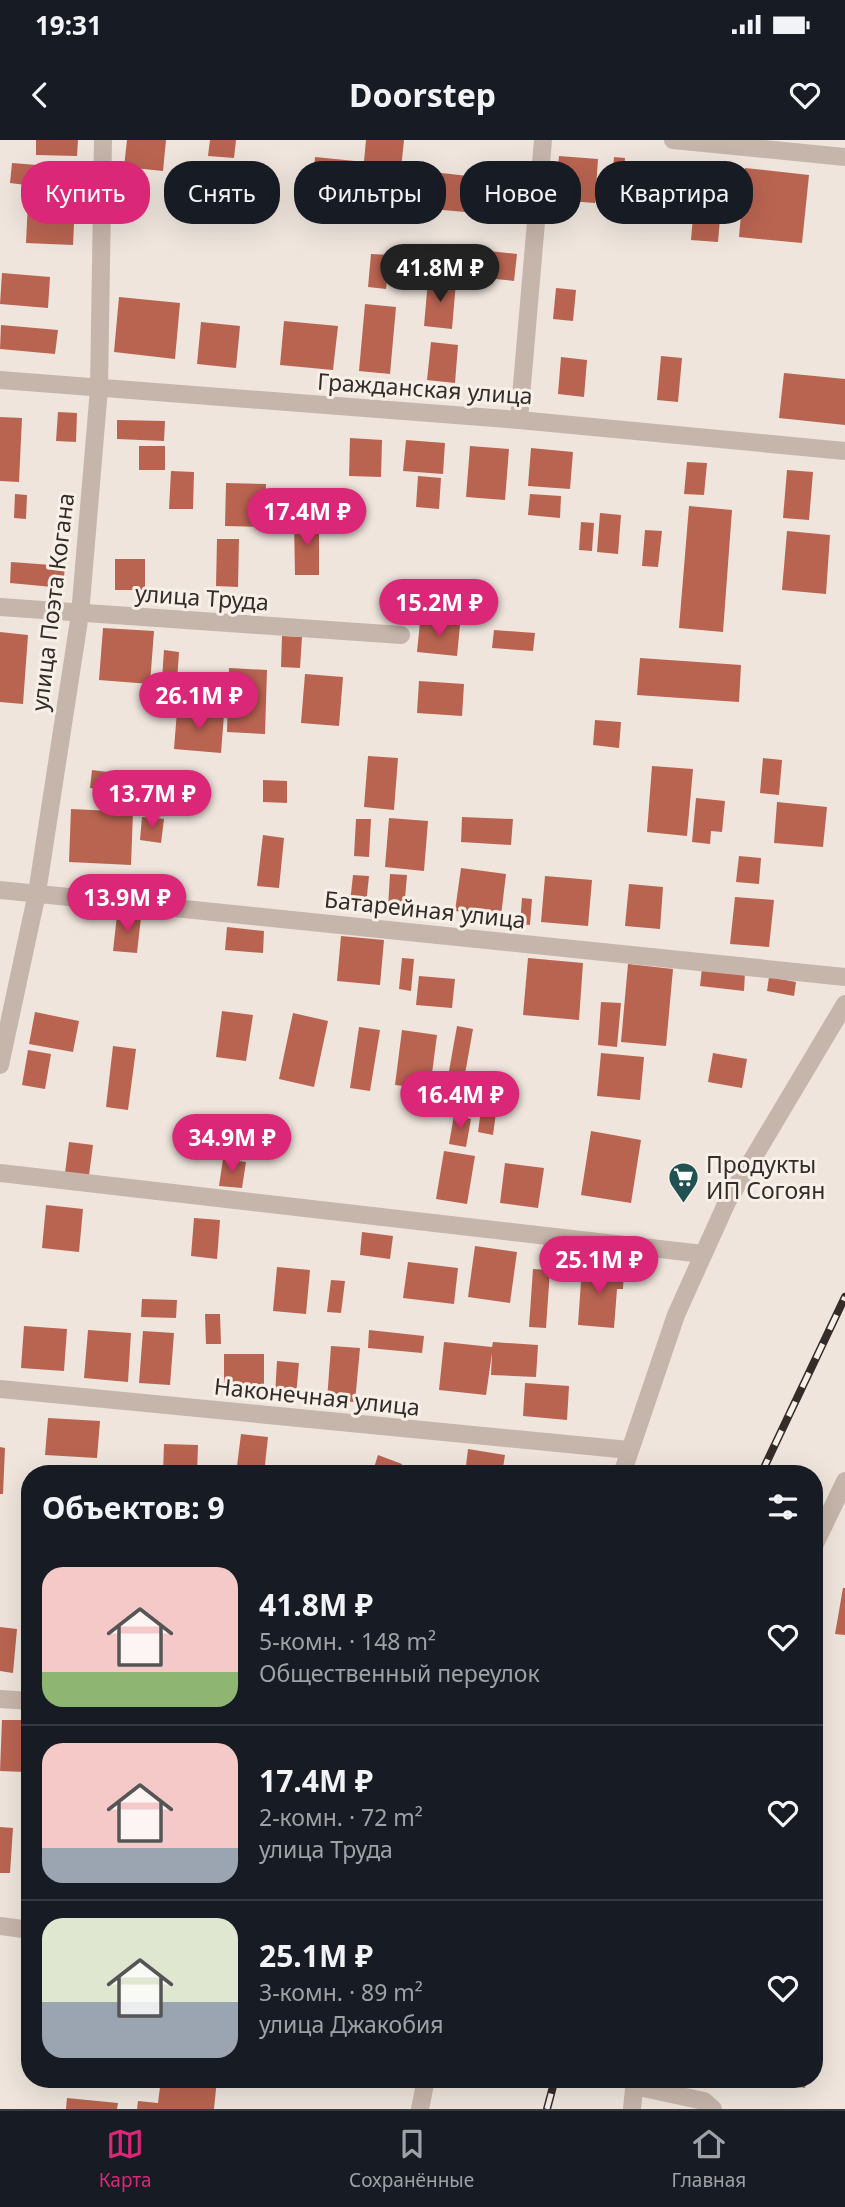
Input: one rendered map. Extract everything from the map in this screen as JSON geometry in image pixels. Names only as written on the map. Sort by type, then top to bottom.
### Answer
[{"type":"street","name":"улица Поэта Когана","points":[[0,1065],[37,894],[80,614],[99,389],[103,140]]},
{"type":"street","points":[[519,420],[542,140]]},
{"type":"street","points":[[673,140],[845,157]]},
{"type":"street","name":"Гражданская улица","points":[[0,380],[519,420],[845,451]]},
{"type":"street","name":"улица Труда","points":[[0,607],[401,635]]},
{"type":"street","name":"Батарейная улица","points":[[0,890],[845,977]]},
{"type":"street","points":[[625,1465],[676,1315],[727,1202],[845,1004]]},
{"type":"street","points":[[0,1173],[703,1254]]},
{"type":"street","name":"Наконечная улица","points":[[0,1390],[629,1450]]},
{"type":"street","points":[[823,1527],[845,1481]]},
{"type":"street","points":[[0,1699],[21,1700]]},
{"type":"street","points":[[0,1927],[21,1929]]},
{"type":"street","points":[[420,2109],[424,2088]]},
{"type":"street","points":[[632,2109],[634,2088]]},
{"type":"street","points":[[656,2088],[704,2101],[713,2109]]},
{"type":"building","points":[[36,140],[78,140],[77,156],[36,155]]},
{"type":"building","points":[[127,140],[166,140],[163,171],[150,170],[150,161],[125,161]]},
{"type":"building","points":[[210,140],[236,140],[234,158],[208,156]]},
{"type":"building","points":[[366,140],[404,140],[402,161],[364,161]]},
{"type":"building","points":[[559,156],[598,159],[595,161],[595,203],[581,202],[581,161],[559,161]]},
{"type":"building","points":[[315,157],[355,161],[315,161]]},
{"type":"building","points":[[614,157],[625,158],[625,161],[614,161]]},
{"type":"building","points":[[12,163],[21,164],[21,184],[10,183]]},
{"type":"building","points":[[753,169],[809,175],[802,243],[739,237],[740,224],[753,224]]},
{"type":"building","points":[[446,174],[460,175],[460,212],[446,210]]},
{"type":"building","points":[[27,224],[74,224],[73,245],[26,243]]},
{"type":"building","points":[[692,224],[720,224],[718,242],[691,240]]},
{"type":"building","points":[[470,249],[517,254],[514,281],[468,276]]},
{"type":"building","points":[[371,254],[390,255],[386,289],[368,287]]},
{"type":"building","points":[[2,273],[50,277],[48,308],[0,304]]},
{"type":"building","points":[[428,280],[456,282],[452,329],[424,326]]},
{"type":"building","points":[[556,288],[576,290],[573,321],[553,319]]},
{"type":"building","points":[[119,297],[180,303],[175,359],[114,352]]},
{"type":"building","points":[[365,304],[396,307],[390,374],[359,371]]},
{"type":"building","points":[[284,321],[338,326],[333,370],[280,365]]},
{"type":"building","points":[[201,322],[240,326],[236,368],[197,364]]},
{"type":"building","points":[[1,325],[58,330],[55,354],[0,349]]},
{"type":"building","points":[[431,342],[458,345],[455,383],[427,380]]},
{"type":"building","points":[[661,356],[682,358],[678,402],[657,400]]},
{"type":"building","points":[[561,357],[587,360],[584,397],[558,394]]},
{"type":"building","points":[[784,373],[845,379],[845,425],[779,418]]},
{"type":"building","points":[[58,412],[77,413],[76,442],[56,441]]},
{"type":"building","points":[[0,417],[22,418],[19,482],[0,481]]},
{"type":"building","points":[[117,420],[165,421],[164,441],[117,439]]},
{"type":"building","points":[[350,438],[382,440],[381,477],[349,476]]},
{"type":"building","points":[[406,440],[445,443],[443,474],[403,471]]},
{"type":"building","points":[[139,446],[165,446],[165,470],[139,470]]},
{"type":"building","points":[[470,446],[509,449],[505,500],[466,497]]},
{"type":"building","points":[[531,448],[573,452],[570,489],[528,486]]},
{"type":"building","points":[[687,462],[707,463],[704,495],[684,494]]},
{"type":"building","points":[[787,470],[813,472],[809,520],[783,518]]},
{"type":"building","points":[[171,471],[194,472],[193,509],[169,509]]},
{"type":"building","points":[[418,476],[441,478],[439,509],[416,507]]},
{"type":"building","points":[[226,483],[266,484],[265,527],[225,526]]},
{"type":"building","points":[[15,494],[27,495],[26,519],[14,518]]},
{"type":"building","points":[[530,494],[561,496],[560,518],[528,515]]},
{"type":"building","points":[[689,506],[732,510],[723,632],[679,628]]},
{"type":"building","points":[[600,513],[621,515],[618,554],[597,552]]},
{"type":"building","points":[[319,520],[319,575],[295,575],[294,521]]},
{"type":"building","points":[[581,522],[594,523],[592,551],[579,550]]},
{"type":"building","points":[[645,530],[662,531],[658,567],[642,566]]},
{"type":"building","points":[[787,531],[830,535],[826,594],[782,590]]},
{"type":"building","points":[[217,539],[239,539],[238,587],[216,586]]},
{"type":"building","points":[[115,559],[145,559],[145,590],[115,590]]},
{"type":"building","points":[[11,562],[65,566],[63,588],[10,583]]},
{"type":"building","points":[[420,622],[460,625],[457,656],[417,652]]},
{"type":"building","points":[[103,628],[154,631],[150,684],[99,680]]},
{"type":"building","points":[[494,630],[535,633],[533,651],[492,648]]},
{"type":"building","points":[[0,632],[28,635],[23,704],[0,702]]},
{"type":"building","points":[[282,636],[302,637],[300,668],[281,667]]},
{"type":"building","points":[[164,650],[179,652],[176,696],[161,694]]},
{"type":"building","points":[[640,658],[741,665],[739,702],[637,695]]},
{"type":"building","points":[[229,668],[267,670],[265,734],[227,732]]},
{"type":"building","points":[[305,674],[343,677],[339,726],[301,723]]},
{"type":"building","points":[[419,681],[464,684],[462,716],[417,713]]},
{"type":"building","points":[[177,711],[224,715],[221,753],[174,749]]},
{"type":"building","points":[[595,720],[621,722],[619,748],[593,745]]},
{"type":"building","points":[[368,756],[398,758],[394,810],[364,807]]},
{"type":"building","points":[[763,758],[782,760],[779,795],[760,793]]},
{"type":"building","points":[[652,766],[693,769],[687,836],[647,832]]},
{"type":"building","points":[[92,770],[130,775],[128,793],[90,788]]},
{"type":"building","points":[[263,780],[287,781],[287,803],[263,802]]},
{"type":"building","points":[[696,798],[725,801],[722,832],[711,831],[710,844],[692,842]]},
{"type":"building","points":[[777,802],[827,807],[823,847],[774,843]]},
{"type":"building","points":[[71,809],[133,812],[131,865],[69,862]]},
{"type":"building","points":[[142,817],[164,819],[161,843],[140,840]]},
{"type":"building","points":[[462,817],[513,819],[511,845],[461,842]]},
{"type":"building","points":[[389,818],[428,821],[424,871],[385,867]]},
{"type":"building","points":[[356,819],[371,819],[369,857],[354,856]]},
{"type":"building","points":[[263,835],[284,838],[279,888],[257,886]]},
{"type":"building","points":[[739,856],[761,858],[759,884],[736,882]]},
{"type":"building","points":[[461,868],[506,874],[501,916],[455,911]]},
{"type":"building","points":[[390,874],[407,875],[404,910],[388,908]]},
{"type":"building","points":[[353,875],[369,876],[366,905],[350,903]]},
{"type":"building","points":[[545,876],[592,880],[588,926],[541,922]]},
{"type":"building","points":[[629,884],[663,887],[660,929],[625,926]]},
{"type":"building","points":[[735,897],[774,900],[769,947],[730,944]]},
{"type":"building","points":[[522,898],[532,899],[530,925],[520,924]]},
{"type":"building","points":[[117,915],[141,917],[137,953],[113,951]]},
{"type":"building","points":[[227,927],[264,931],[263,953],[225,950]]},
{"type":"building","points":[[341,936],[384,940],[380,985],[337,981]]},
{"type":"building","points":[[402,958],[414,959],[411,991],[399,989]]},
{"type":"building","points":[[528,958],[583,963],[579,1020],[523,1015]]},
{"type":"building","points":[[628,964],[673,969],[666,1046],[621,1042]]},
{"type":"building","points":[[702,968],[745,972],[744,991],[700,986]]},
{"type":"building","points":[[419,976],[455,979],[452,1008],[416,1005]]},
{"type":"building","points":[[769,977],[796,982],[794,996],[767,991]]},
{"type":"building","points":[[601,1002],[621,1003],[617,1047],[598,1045]]},
{"type":"building","points":[[222,1011],[253,1015],[246,1061],[216,1057]]},
{"type":"building","points":[[35,1012],[79,1021],[73,1052],[29,1044]]},
{"type":"building","points":[[293,1013],[328,1021],[314,1087],[279,1079]]},
{"type":"building","points":[[457,1026],[473,1029],[465,1074],[449,1071]]},
{"type":"building","points":[[359,1027],[380,1030],[370,1091],[350,1088]]},
{"type":"building","points":[[402,1030],[437,1035],[430,1089],[395,1085]]},
{"type":"building","points":[[113,1046],[136,1049],[128,1110],[106,1107]]},
{"type":"building","points":[[28,1050],[51,1054],[45,1089],[22,1085]]},
{"type":"building","points":[[601,1053],[644,1057],[640,1100],[597,1096]]},
{"type":"building","points":[[713,1053],[747,1059],[742,1088],[708,1082]]},
{"type":"building","points":[[481,1110],[496,1113],[493,1135],[478,1132]]},
{"type":"building","points":[[454,1115],[471,1119],[466,1147],[449,1144]]},
{"type":"building","points":[[591,1131],[641,1140],[631,1203],[581,1195]]},
{"type":"building","points":[[69,1142],[93,1145],[89,1175],[65,1173]]},
{"type":"building","points":[[444,1151],[475,1156],[467,1204],[436,1199]]},
{"type":"building","points":[[223,1159],[246,1162],[242,1188],[219,1186]]},
{"type":"building","points":[[505,1163],[544,1168],[538,1208],[500,1203]]},
{"type":"building","points":[[46,1205],[83,1209],[79,1252],[42,1248]]},
{"type":"building","points":[[194,1218],[220,1220],[217,1259],[191,1256]]},
{"type":"building","points":[[362,1232],[393,1236],[390,1259],[360,1255]]},
{"type":"building","points":[[475,1246],[517,1252],[510,1303],[468,1297]]},
{"type":"building","points":[[408,1262],[458,1268],[454,1304],[403,1298]]},
{"type":"building","points":[[277,1267],[310,1270],[306,1314],[273,1311]]},
{"type":"building","points":[[582,1267],[624,1270],[623,1289],[617,1289],[614,1328],[578,1325]]},
{"type":"building","points":[[533,1269],[550,1270],[546,1328],[529,1327]]},
{"type":"building","points":[[331,1280],[345,1281],[341,1313],[327,1312]]},
{"type":"building","points":[[142,1299],[177,1300],[176,1318],[141,1317]]},
{"type":"building","points":[[205,1314],[220,1314],[221,1344],[206,1344]]},
{"type":"building","points":[[24,1326],[67,1329],[64,1371],[21,1368]]},
{"type":"building","points":[[88,1330],[131,1333],[128,1382],[84,1378]]},
{"type":"building","points":[[369,1330],[424,1336],[422,1353],[368,1348]]},
{"type":"building","points":[[143,1331],[174,1333],[170,1385],[139,1383]]},
{"type":"building","points":[[444,1342],[492,1347],[493,1342],[538,1345],[536,1377],[491,1375],[492,1353],[486,1395],[439,1390]]},
{"type":"building","points":[[331,1346],[360,1348],[355,1402],[327,1400]]},
{"type":"building","points":[[224,1354],[264,1354],[264,1387],[224,1387]]},
{"type":"building","points":[[277,1361],[299,1363],[296,1396],[275,1395]]},
{"type":"building","points":[[525,1383],[569,1386],[567,1420],[523,1416]]},
{"type":"building","points":[[48,1418],[100,1421],[97,1458],[45,1455]]},
{"type":"building","points":[[241,1434],[268,1437],[265,1465],[237,1465]]},
{"type":"building","points":[[164,1444],[198,1445],[197,1465],[163,1465]]},
{"type":"building","points":[[0,1447],[5,1448],[3,1494],[0,1494]]},
{"type":"building","points":[[468,1449],[505,1455],[503,1465],[466,1465]]},
{"type":"building","points":[[378,1455],[402,1464],[402,1465],[375,1465]]},
{"type":"building","points":[[845,1588],[845,1635],[835,1634]]},
{"type":"building","points":[[0,1627],[17,1629],[13,1673],[0,1671]]},
{"type":"building","points":[[2,1720],[21,1720],[21,1772],[0,1771]]},
{"type":"building","points":[[0,1827],[13,1828],[10,1873],[0,1873]]},
{"type":"building","points":[[160,2088],[216,2088],[214,2109],[137,2109],[138,2101],[158,2103]]},
{"type":"building","points":[[67,2098],[118,2103],[117,2109],[66,2109]]},
{"type":"railway","points":[[765,1465],[845,1297]]},
{"type":"railway","points":[[547,2109],[553,2088]]},
{"type":"place","name":"Продукты ИП Согоян","points":[[683,1204]]}]
